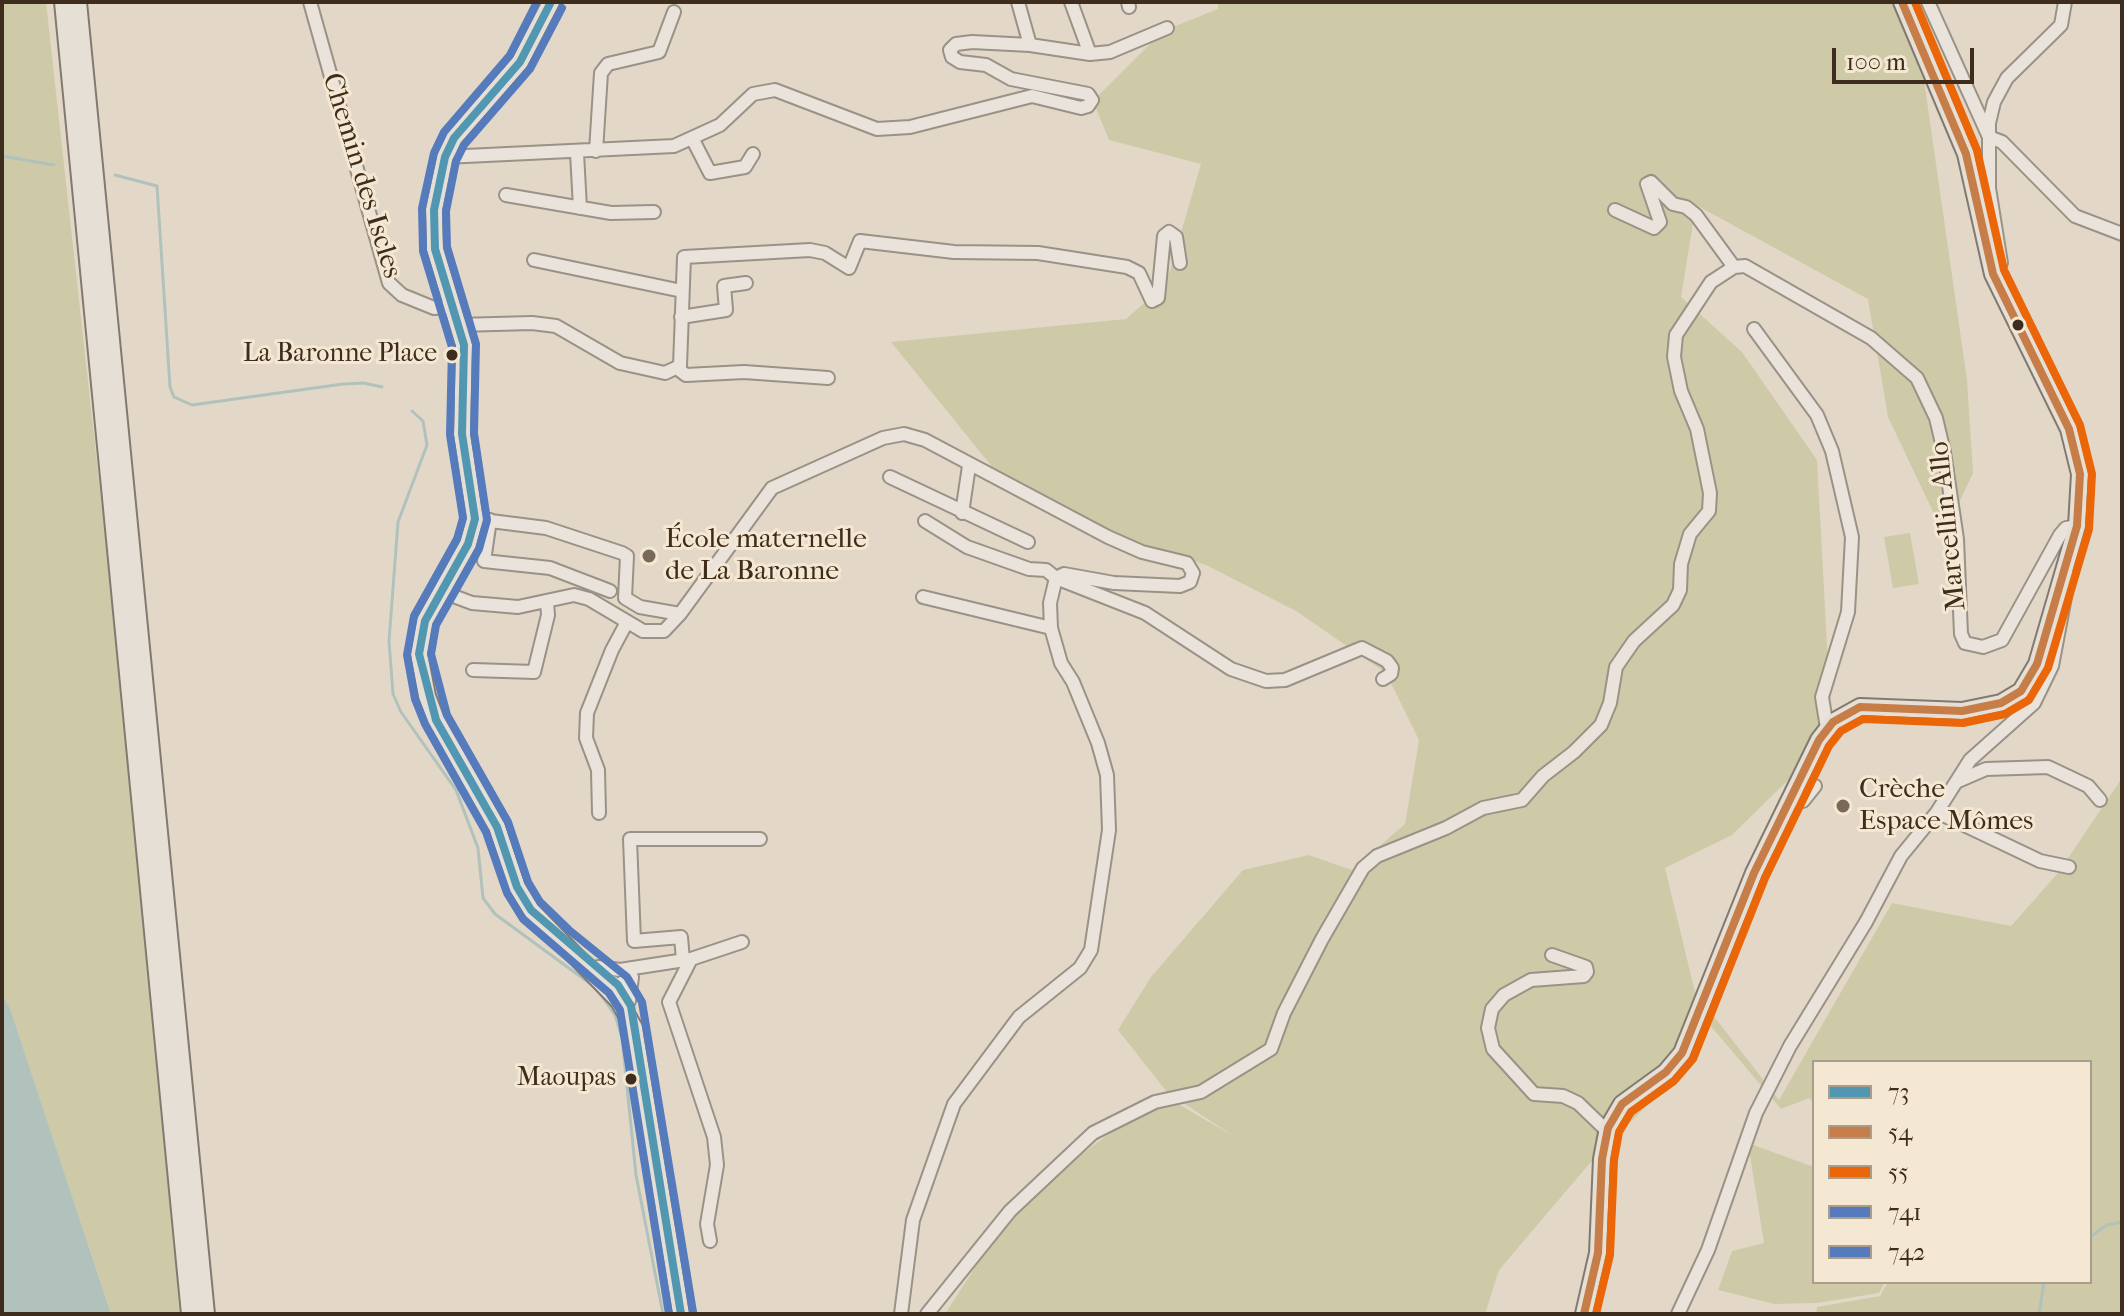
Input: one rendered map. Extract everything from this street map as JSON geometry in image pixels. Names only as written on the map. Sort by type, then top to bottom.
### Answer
[{"type":"highway","points":[[64,2],[191,1314]]},
{"type":"highway","points":[[77,2],[205,1314]]},
{"type":"main road","points":[[551,2],[520,62],[464,125],[445,157],[434,210],[433,238],[465,358],[462,434],[483,520],[440,591],[420,636],[419,654],[427,696],[451,750],[497,827],[517,887],[531,910],[561,939],[593,967],[620,985],[638,1042],[681,1314]]},
{"type":"main road","points":[[1584,1314],[1598,1253],[1602,1159],[1607,1131],[1622,1104],[1666,1072],[1682,1053],[1749,883],[1827,728],[1860,707],[1946,712],[1990,706],[2014,696],[2034,673],[2077,526],[2081,488],[2069,429],[1993,274],[1966,154],[1902,2]]},
{"type":"street","name":"Chemin des Iscles","points":[[310,2],[389,283],[402,295],[434,308],[452,307]]},
{"type":"street","points":[[1018,2],[1030,45]]},
{"type":"street","points":[[1071,2],[1090,54]]},
{"type":"street","points":[[1928,2],[1989,137],[2002,142],[2075,216],[2122,234]]},
{"type":"street","points":[[1993,274],[2001,263],[1991,221],[1989,137],[2000,89],[2061,25],[2065,2]]},
{"type":"street","points":[[596,151],[598,96],[604,68],[659,52],[674,12]]},
{"type":"street","points":[[445,157],[674,146],[720,125],[753,94],[775,90],[877,129],[910,127],[1032,96],[1088,106],[1092,100],[1088,94],[1011,79],[986,65],[960,62],[952,57],[950,50],[956,44],[972,42],[1030,45],[1090,54],[1125,49],[1167,28]]},
{"type":"street","points":[[692,138],[710,173],[745,167],[753,154]]},
{"type":"street","points":[[573,153],[576,208]]},
{"type":"street","points":[[927,1314],[1010,1211],[1093,1133],[1155,1102],[1201,1092],[1271,1049],[1284,1013],[1363,868],[1377,856],[1446,828],[1483,808],[1522,800],[1543,776],[1601,725],[1610,703],[1616,667],[1634,641],[1673,605],[1680,590],[1681,564],[1690,534],[1709,511],[1710,493],[1697,429],[1681,391],[1674,357],[1676,335],[1711,282],[1734,267],[1696,215],[1686,207],[1673,204],[1651,182],[1647,184],[1660,222],[1654,228],[1615,210]]},
{"type":"street","points":[[506,195],[576,208],[654,212]]},
{"type":"street","points":[[678,369],[684,257],[810,250],[825,253],[845,268],[854,262],[856,246],[860,241],[954,252],[1038,253],[1127,267],[1139,273],[1152,301],[1158,298],[1164,236],[1169,232],[1176,237],[1180,263]]},
{"type":"street","points":[[534,260],[682,291]]},
{"type":"street","name":"Marcellin Allo","points":[[1734,267],[1745,266],[1871,338],[1917,378],[1936,418],[1944,452],[1957,539],[1961,634],[1965,643],[1983,647],[2002,640],[2060,535],[2066,528],[2077,526]]},
{"type":"street","points":[[681,317],[726,310],[724,286],[746,283]]},
{"type":"street","points":[[458,325],[532,323],[556,326],[620,363],[665,373],[678,369]]},
{"type":"street","points":[[1754,329],[1817,415],[1832,451],[1852,537],[1848,612],[1822,697],[1827,728]]},
{"type":"street","points":[[678,369],[686,375],[744,372],[828,378]]},
{"type":"street","points":[[440,591],[472,603],[518,607],[574,595],[655,633],[671,626],[772,488],[786,479],[883,438],[904,434],[925,440],[1108,537],[1142,552],[1187,563],[1193,573],[1190,582],[1180,586],[1114,583],[1064,574],[1056,578],[1050,603],[1051,628],[1061,663],[1073,682],[1098,743],[1107,775],[1109,830],[1091,950],[1080,968],[1019,1017],[954,1104],[913,1220],[901,1314]]},
{"type":"street","points":[[962,513],[969,466]]},
{"type":"street","points":[[890,477],[1028,542]]},
{"type":"street","points":[[610,591],[550,568],[484,561],[483,520],[546,528],[622,553],[627,556],[623,586],[625,598],[640,607],[680,614]]},
{"type":"street","points":[[925,521],[967,547],[1029,569],[1046,570],[1056,578],[1145,613],[1231,669],[1266,681],[1285,680],[1362,648],[1387,661],[1392,668],[1391,674],[1383,679]]},
{"type":"street","points":[[1679,1313],[1708,1250],[1756,1113],[1790,1046],[1866,922],[1901,856],[1937,812],[1970,760],[2034,703],[2052,666],[2072,562],[2069,554]]},
{"type":"street","points":[[923,597],[1051,628]]},
{"type":"street","points":[[473,670],[534,672],[548,615],[547,602]]},
{"type":"street","points":[[599,813],[598,770],[586,738],[587,713],[612,650],[627,622]]},
{"type":"street","points":[[1956,782],[1986,769],[2048,767],[2088,786],[2100,800]]},
{"type":"street","points":[[1790,799],[1803,801],[1815,786]]},
{"type":"street","points":[[1937,812],[2040,861],[2069,867]]},
{"type":"street","points":[[710,1241],[707,1224],[717,1165],[714,1137],[669,1002],[687,960],[681,937],[634,941],[630,839],[760,839]]},
{"type":"street","points":[[593,967],[620,985],[643,967],[687,960],[742,942]]},
{"type":"street","points":[[1552,955],[1586,967],[1587,972],[1584,976],[1531,980],[1504,995],[1492,1009],[1488,1028],[1493,1049],[1534,1094],[1563,1096],[1578,1103],[1607,1131]]},
{"type":"shaded area","points":[[2,2],[46,2],[118,652],[180,1314],[111,1314],[10,1008],[2,995]]},
{"type":"shaded area","points":[[1218,2],[1900,2],[1921,59],[1967,380],[1973,473],[1944,535],[1888,417],[1868,299],[1696,205],[1681,297],[1742,352],[1817,460],[1832,737],[1732,835],[1665,868],[1695,992],[1779,1100],[1892,903],[2011,926],[2058,873],[2122,778],[2122,1314],[1816,1314],[1817,1307],[1880,1296],[1887,1284],[2092,1284],[2092,1060],[1812,1060],[1812,1101],[1809,1098],[1781,1109],[1704,1018],[1680,1072],[1590,1163],[1499,1270],[1485,1314],[945,1314],[994,1238],[1061,1169],[1124,1123],[1170,1099],[1233,1136],[1167,1092],[1118,1030],[1151,977],[1243,870],[1309,855],[1352,870],[1405,824],[1419,740],[1386,673],[1296,611],[1206,565],[1136,542],[1002,479],[891,342],[1126,319],[1166,284],[1201,164],[1109,140],[1093,101],[1163,31],[1218,9]]},
{"type":"shaded area","points":[[1910,533],[1919,584],[1893,588],[1884,537]]},
{"type":"shaded area","points":[[2,995],[10,1008],[111,1314],[2,1314]]},
{"type":"shaded area","points":[[1748,1143],[1812,1166],[1812,1284],[1884,1284],[1879,1293],[1817,1303],[1774,1304],[1718,1290],[1732,1251],[1764,1243]]},
{"type":"waterway","points":[[2,156],[54,165]]},
{"type":"waterway","points":[[115,175],[157,186],[170,387],[174,397],[192,405],[343,384],[364,383],[382,387]]},
{"type":"waterway","points":[[412,411],[423,421],[427,445],[398,522],[389,641],[393,694],[401,712],[456,790],[478,848],[483,898],[495,914],[596,988],[615,1015],[622,1038],[636,1175],[663,1314]]},
{"type":"waterway","points":[[2092,1236],[2107,1225],[2122,1222]]},
{"type":"waterway","points":[[2039,1314],[2044,1284]]},
{"type":"transit line","name":"741","points":[[537,2],[510,55],[444,132],[434,153],[422,208],[423,251],[452,347],[450,435],[463,518],[457,539],[414,616],[407,655],[415,699],[425,724],[486,832],[507,893],[523,919],[609,993],[620,1010],[669,1314]]},
{"type":"transit line","name":"73","points":[[551,2],[520,62],[454,138],[445,157],[434,210],[435,249],[464,345],[462,434],[475,519],[468,544],[425,621],[419,654],[436,720],[497,827],[517,887],[531,910],[618,985],[631,1006],[681,1314]]},
{"type":"transit line","name":"54","points":[[1584,1314],[1598,1253],[1602,1159],[1608,1128],[1622,1104],[1666,1072],[1682,1053],[1754,873],[1819,740],[1833,722],[1860,707],[1962,711],[2001,703],[2021,691],[2037,664],[2077,526],[2080,474],[2069,429],[1993,274],[1966,154],[1902,2]]},
{"type":"transit line","name":"55","points":[[1596,1314],[1610,1255],[1614,1160],[1619,1132],[1631,1112],[1674,1081],[1693,1059],[1765,878],[1829,746],[1841,731],[1863,719],[1963,723],[2005,714],[2029,700],[2048,668],[2089,529],[2092,474],[2080,425],[2004,270],[1977,150],[1915,2]]},
{"type":"transit line","name":"742","points":[[562,8],[530,69],[464,145],[456,161],[446,211],[447,247],[476,344],[474,433],[487,520],[479,549],[436,625],[431,654],[447,715],[508,822],[528,882],[540,902],[627,977],[642,1002],[693,1312]]},
{"type":"place","name":"La Baronne Place","points":[[452,355]]},
{"type":"place","name":"École maternelle de La Baronne","points":[[649,556]]},
{"type":"place","name":"Crèche Espace Mômes","points":[[1843,806]]},
{"type":"place","name":"Maoupas","points":[[631,1079]]}]
